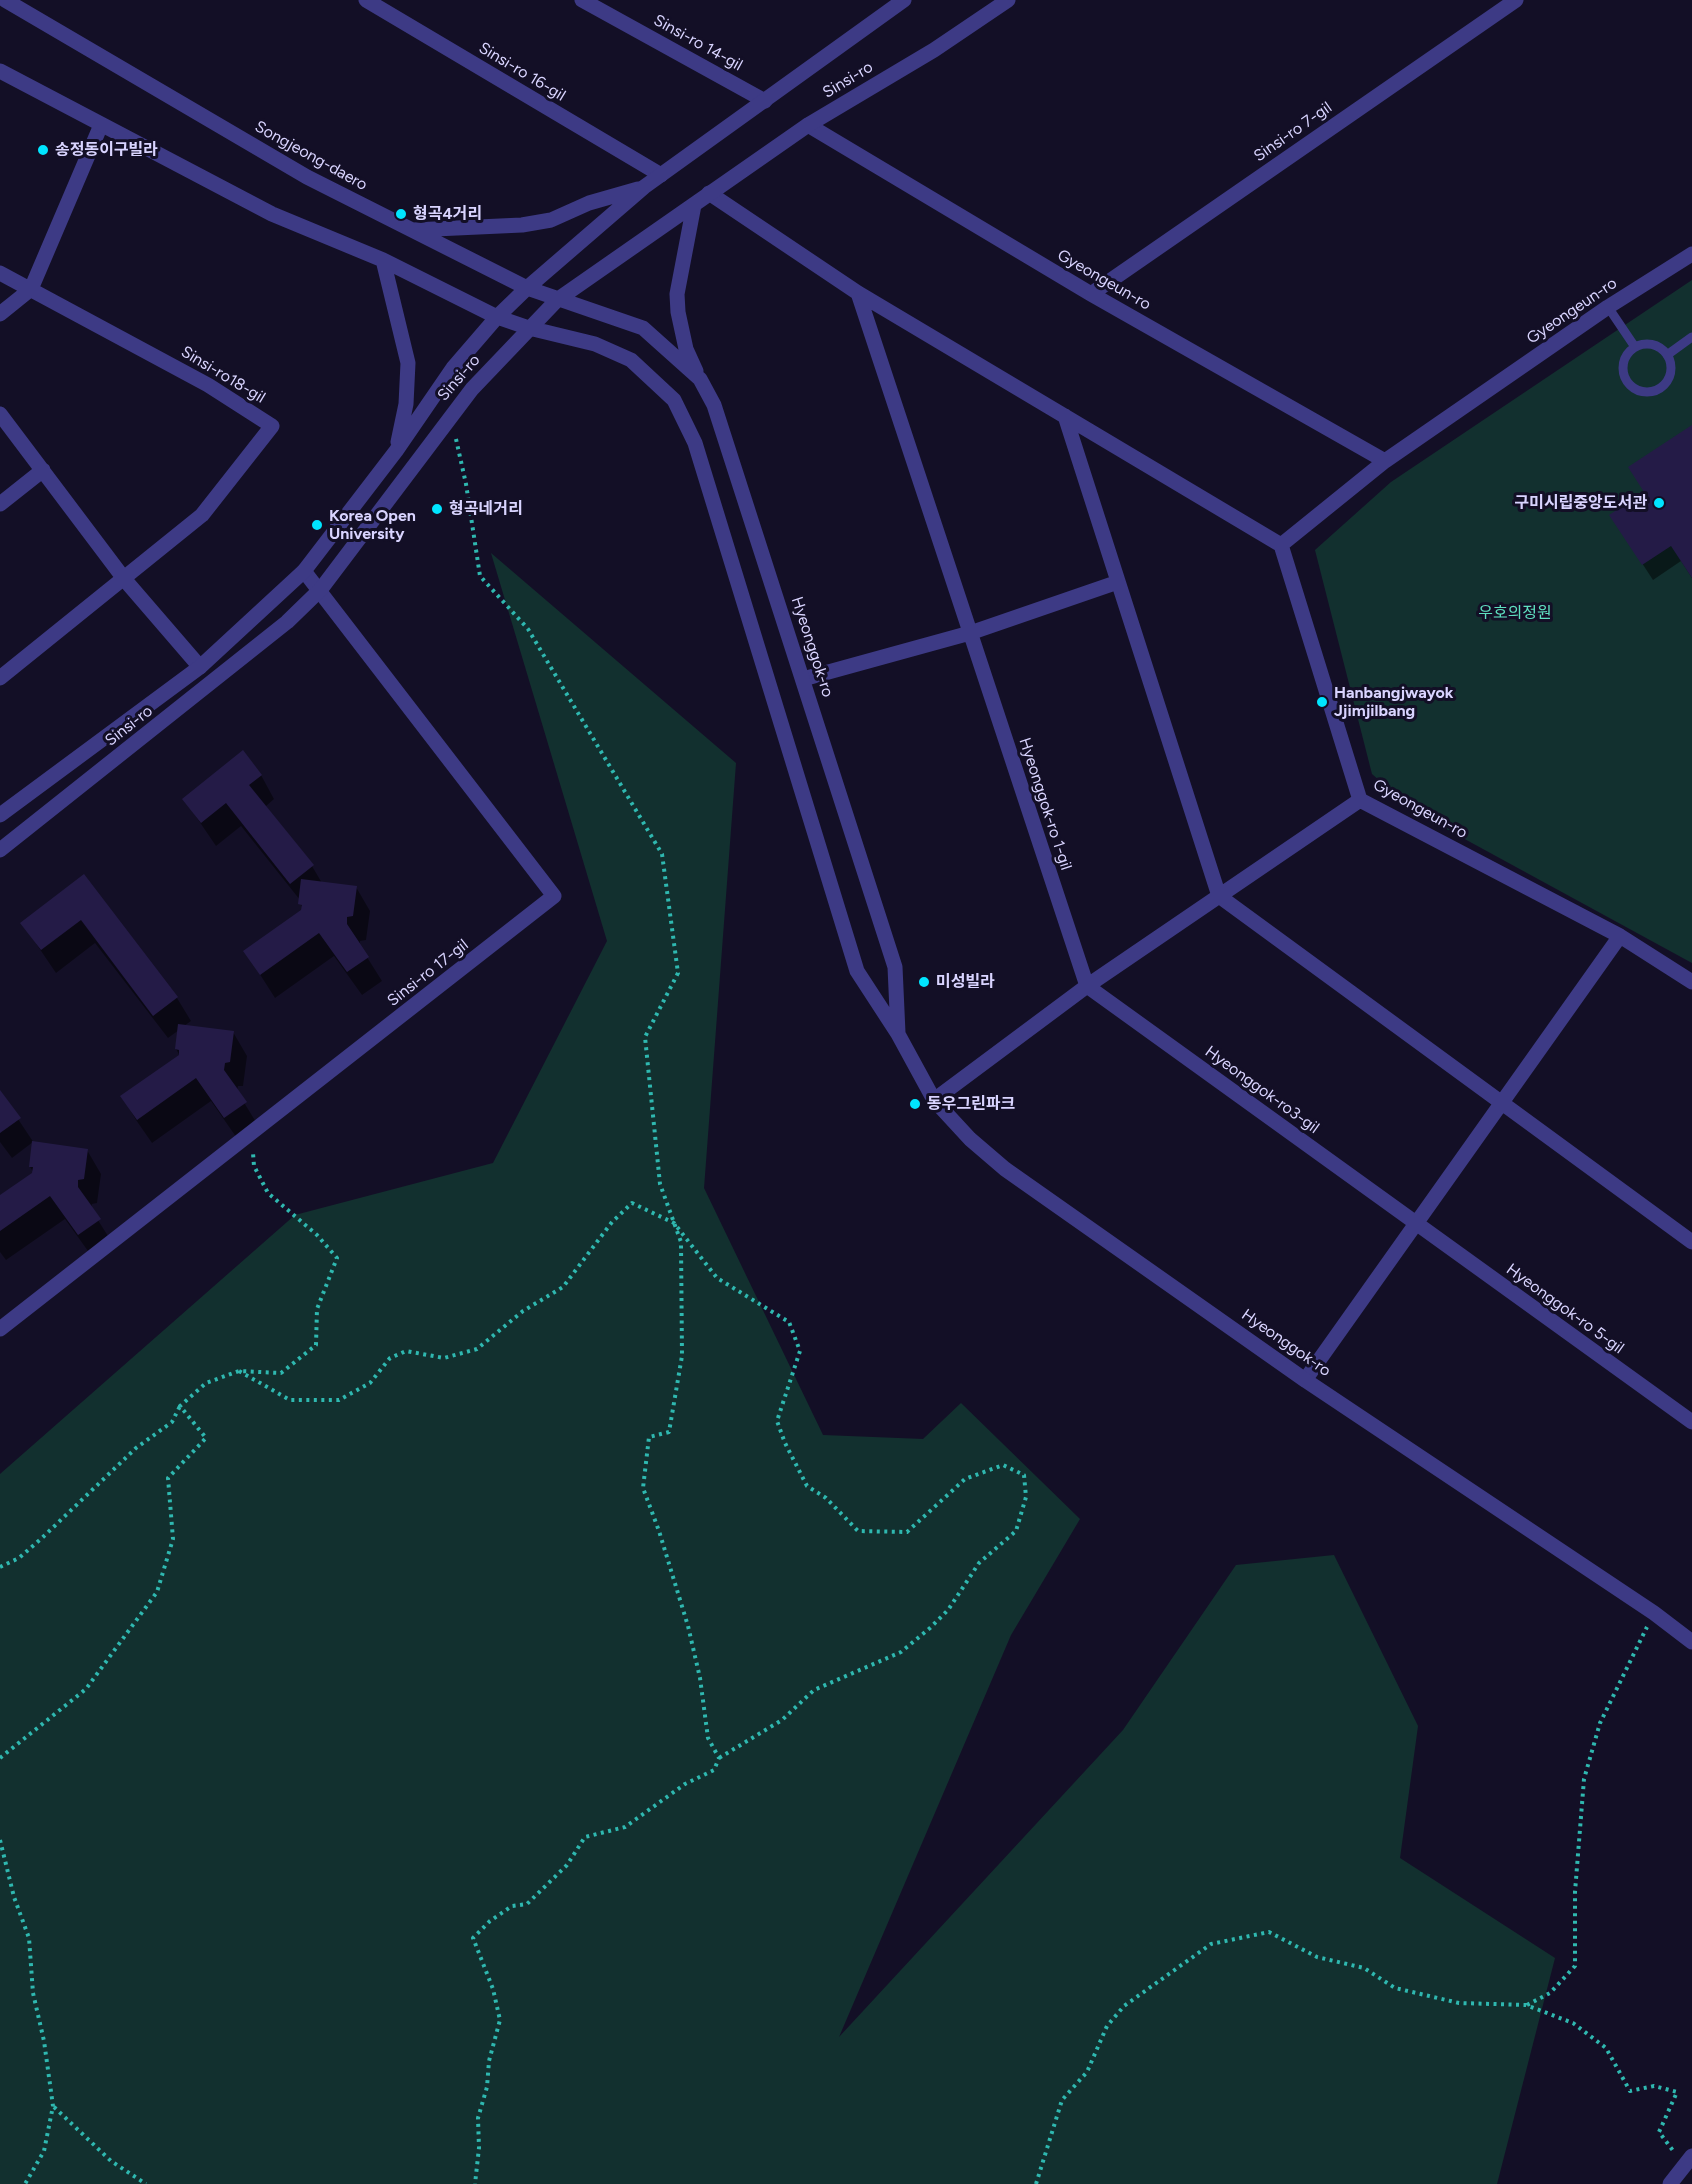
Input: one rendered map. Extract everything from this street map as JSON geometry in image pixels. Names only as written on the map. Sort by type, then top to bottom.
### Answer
[{"type":"street","name":"Songjeong-daero","points":[[5,0],[307,177],[527,288],[614,318]]},
{"type":"street","name":"Sinsi-ro 16-gil","points":[[366,0],[661,175]]},
{"type":"street","name":"Sinsi-ro 14-gil","points":[[582,0],[765,101]]},
{"type":"street","name":"Sinsi-ro","points":[[0,815],[200,667],[304,570],[396,451],[453,368],[497,317],[527,288],[644,187],[904,0]]},
{"type":"street","name":"Sinsi-ro","points":[[0,850],[221,677],[287,622],[321,589],[450,416],[557,300],[808,125],[934,50],[1008,0]]},
{"type":"street","name":"Sinsi-ro 7-gil","points":[[1091,294],[1516,0]]},
{"type":"street","points":[[0,71],[272,214],[383,260],[497,317],[529,328]]},
{"type":"street","points":[[0,314],[31,289],[101,125]]},
{"type":"street","name":"Gyeongeun-ro","points":[[808,125],[1091,294],[1385,461]]},
{"type":"street","points":[[411,230],[522,225],[551,220],[589,202],[644,187]]},
{"type":"street","points":[[709,193],[858,293],[1281,545]]},
{"type":"street","points":[[694,205],[677,294],[678,312],[686,349],[700,379]]},
{"type":"street","name":"Gyeongeun-ro","points":[[1692,254],[1608,307],[1385,461],[1281,545],[1360,800],[1620,936],[1692,982]]},
{"type":"street","points":[[383,260],[408,363],[406,404],[396,451]]},
{"type":"street","points":[[0,273],[31,289]]},
{"type":"street","name":"Sinsi-ro18-gil","points":[[0,678],[125,580],[202,515],[272,426],[208,385],[31,289]]},
{"type":"street","points":[[858,293],[970,633]]},
{"type":"street","name":"Hyeonggok-ro","points":[[614,318],[643,328],[700,379],[714,405],[895,967],[898,1034]]},
{"type":"street","name":"Hyeonggok-ro","points":[[529,328],[595,344],[631,360],[674,400],[694,443],[857,971],[898,1034],[934,1100],[970,1139],[1005,1169],[1305,1380],[1654,1613],[1692,1642]]},
{"type":"street","points":[[0,414],[125,580],[200,667]]},
{"type":"street","points":[[1065,416],[1219,896],[1692,1242]]},
{"type":"street","points":[[0,504],[43,470]]},
{"type":"street","name":"Sinsi-ro 17-gil","points":[[0,1329],[554,896],[321,589],[304,570]]},
{"type":"street","points":[[803,679],[970,633],[1118,582]]},
{"type":"street","name":"Hyeonggok-ro 1-gil","points":[[970,633],[1087,986]]},
{"type":"street","points":[[934,1100],[1087,986],[1360,800]]},
{"type":"street","points":[[1305,1380],[1620,936]]},
{"type":"street","name":"Hyeonggok-ro3-gil","points":[[1087,986],[1416,1224]]},
{"type":"street","name":"Hyeonggok-ro 5-gil","points":[[1416,1224],[1692,1422]]},
{"type":"street","points":[[1674,2179],[1692,2156]]},
{"type":"lane","points":[[1608,307],[1635,347]]},
{"type":"lane","points":[[1667,355],[1692,337]]},
{"type":"lane","points":[[1650,344],[1658,346],[1667,355],[1671,365],[1668,380],[1656,391],[1641,391],[1633,388],[1624,375],[1625,359],[1635,347],[1650,344]]},
{"type":"path","points":[[450,416],[466,484],[480,576],[528,629],[662,854],[678,973],[645,1036],[660,1184],[681,1242],[682,1356],[669,1432],[649,1437],[643,1488],[659,1531],[688,1626],[700,1678],[708,1737],[719,1758]]},
{"type":"path","points":[[0,1567],[19,1558],[136,1448],[172,1422],[180,1406],[206,1383],[239,1371],[281,1373],[316,1345],[318,1309],[337,1258],[317,1235],[268,1193],[254,1166],[255,1131]]},
{"type":"path","points":[[239,1371],[290,1400],[339,1400],[370,1383],[390,1358],[406,1351],[444,1358],[477,1349],[523,1311],[563,1287],[612,1222],[632,1203],[674,1223],[717,1278],[789,1322],[800,1351],[777,1421],[785,1443],[807,1486],[826,1498],[858,1532],[907,1532],[965,1479],[1003,1465],[1024,1475],[1026,1497],[1016,1531],[979,1563],[948,1611],[930,1628],[901,1652],[813,1690],[782,1720],[719,1758],[714,1770],[685,1784],[625,1827],[585,1837],[567,1865],[527,1904],[512,1906],[490,1921],[473,1938],[493,1989],[500,2020],[489,2061],[487,2087],[478,2118],[479,2148],[475,2184]]},
{"type":"path","points":[[0,1758],[86,1689],[157,1592],[173,1539],[168,1478],[206,1438],[180,1406]]},
{"type":"path","points":[[1526,2006],[1550,1993],[1575,1966],[1575,1892],[1584,1779],[1600,1723],[1654,1613]]},
{"type":"path","points":[[0,1840],[14,1897],[29,1938],[33,1993],[44,2041],[53,2106],[44,2151],[25,2184]]},
{"type":"path","points":[[1036,2184],[1062,2100],[1087,2072],[1107,2026],[1124,2006],[1211,1944],[1269,1932],[1317,1957],[1364,1968],[1395,1988],[1459,2003],[1526,2006],[1574,2023],[1606,2048],[1630,2091],[1654,2086],[1677,2092],[1659,2132],[1673,2149],[1674,2179]]},
{"type":"path","points":[[53,2106],[111,2161],[146,2184]]},
{"type":"green space","name":"우호의정원","points":[[1692,280],[1692,963],[1417,813],[1372,774],[1315,550],[1391,482]]},
{"type":"green space","points":[[491,553],[736,763],[704,1188],[823,1435],[923,1439],[961,1403],[1080,1519],[1011,1635],[839,2037],[1123,1730],[1236,1565],[1334,1555],[1418,1726],[1400,1858],[1555,1958],[1497,2184],[0,2184],[0,1474],[295,1215],[493,1163],[607,941]]},
{"type":"building","name":"구미시립중앙도서관","points":[[1692,425],[1692,578],[1671,546],[1642,565],[1609,515],[1644,492],[1628,467]]},
{"type":"building","points":[[243,750],[262,775],[249,785],[314,865],[290,884],[226,803],[201,823],[182,799]]},
{"type":"building","points":[[84,874],[178,997],[153,1016],[81,920],[41,950],[20,923]]},
{"type":"building","points":[[301,879],[357,886],[353,916],[347,917],[347,924],[369,957],[347,972],[319,933],[260,975],[243,951],[301,910],[302,905],[298,904]]},
{"type":"building","points":[[178,1024],[234,1031],[230,1062],[225,1063],[224,1070],[247,1102],[224,1118],[196,1078],[137,1120],[120,1096],[179,1055],[179,1050],[175,1049]]},
{"type":"building","points":[[0,1090],[21,1118],[0,1133]]},
{"type":"building","points":[[32,1141],[88,1149],[84,1179],[78,1180],[78,1187],[101,1219],[78,1235],[50,1196],[0,1231],[0,1195],[32,1173],[33,1167],[29,1167]]},
{"type":"place","name":"송정동이구빌라","points":[[43,150]]},
{"type":"place","name":"형곡4거리","points":[[401,214]]},
{"type":"place","name":"구미시립중앙도서관","points":[[1659,503]]},
{"type":"place","name":"형곡네거리","points":[[437,509]]},
{"type":"place","name":"Korea Open University","points":[[317,525]]},
{"type":"place","name":"Hanbangjwayok Jjimjilbang","points":[[1322,702]]},
{"type":"place","name":"미성빌라","points":[[924,982]]},
{"type":"place","name":"동우그린파크","points":[[915,1104]]}]
